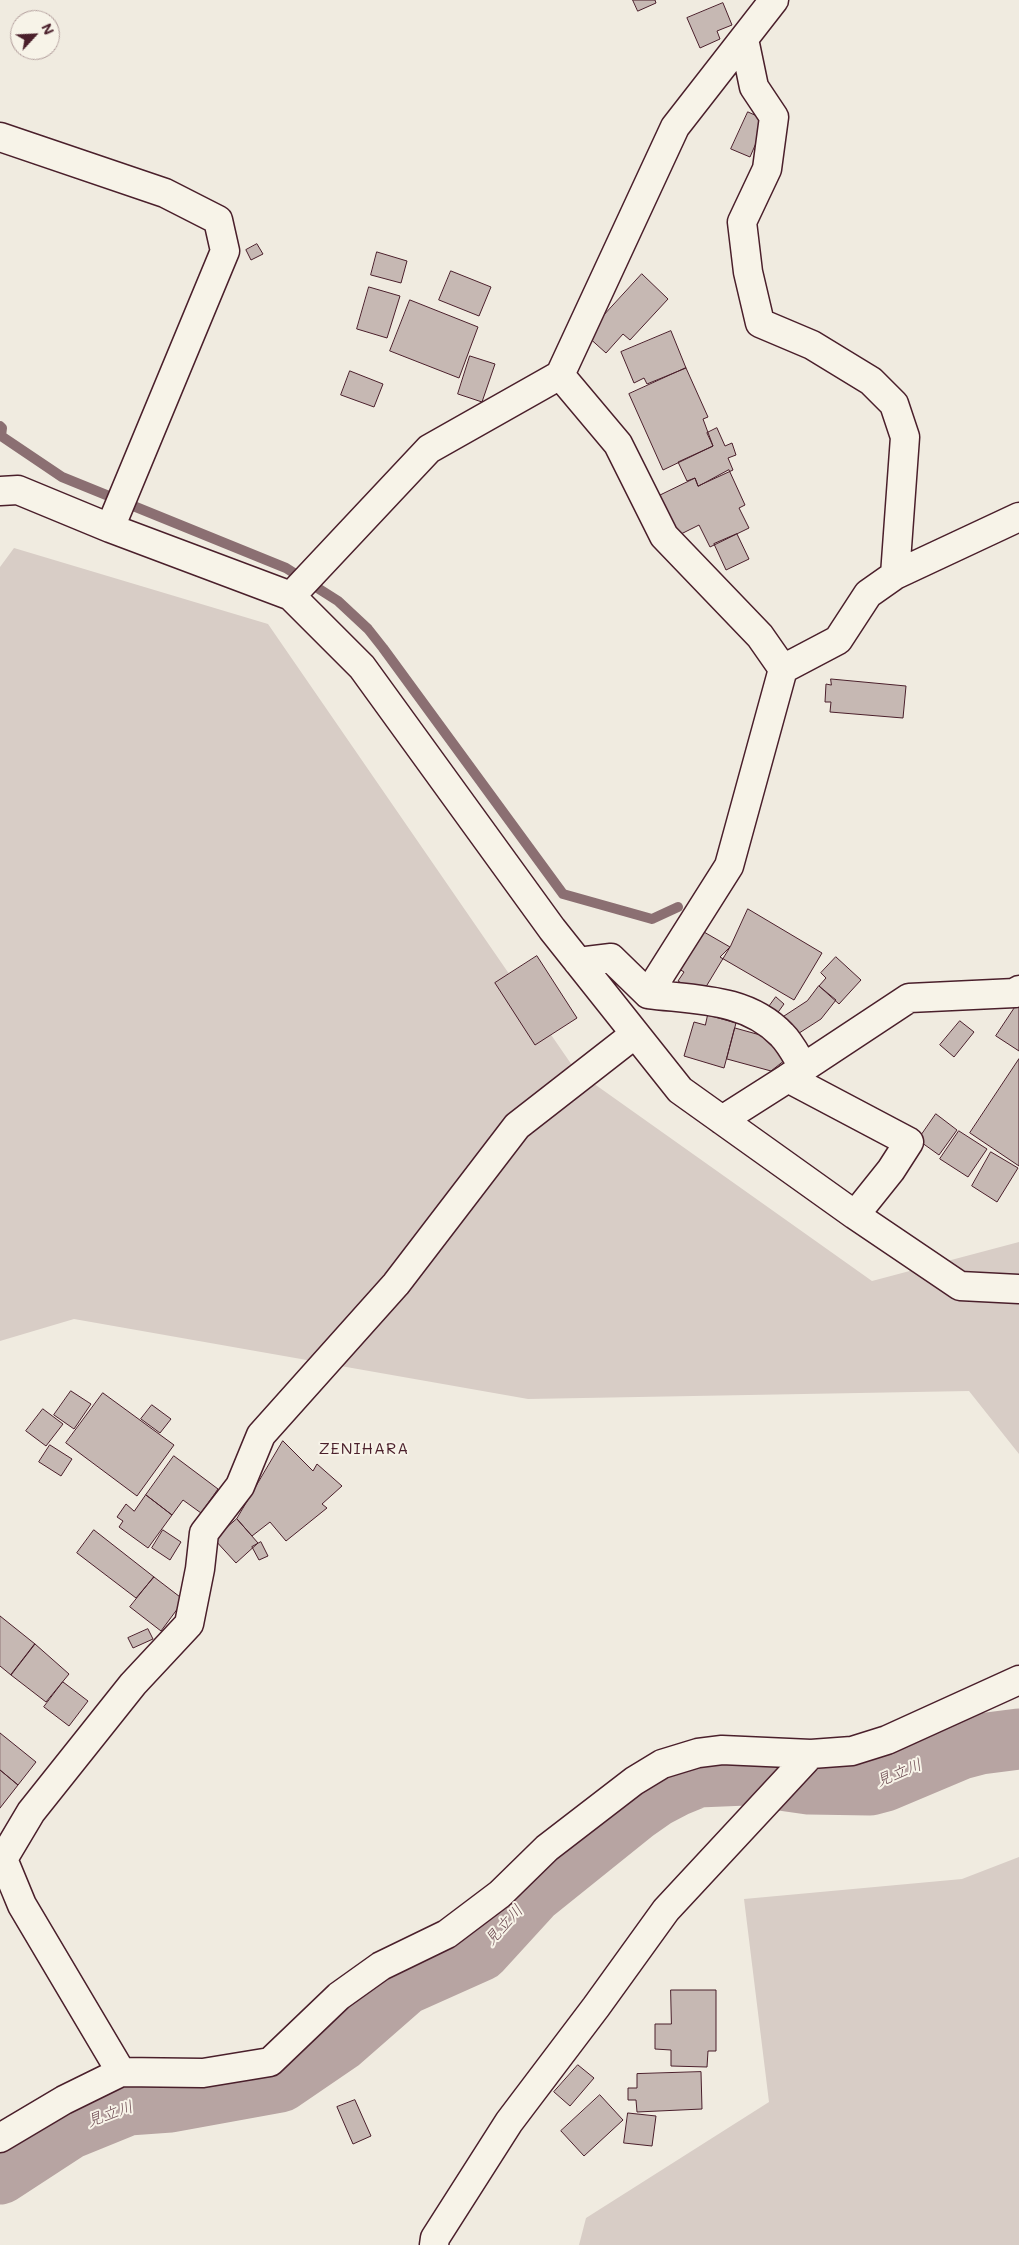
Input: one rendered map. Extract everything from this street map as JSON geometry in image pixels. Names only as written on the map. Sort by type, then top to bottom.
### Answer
[{"type":"street","points":[[291,596],[429,449],[560,375],[675,127],[774,0]]},
{"type":"street","points":[[744,39],[754,87],[774,118],[767,169],[742,222],[748,272],[760,323],[812,345],[837,360],[871,381],[894,404],[905,437],[895,575]]},
{"type":"street","points":[[0,137],[165,193],[218,220],[226,251],[110,528]]},
{"type":"street","points":[[560,375],[618,444],[664,536],[760,636],[783,669]]},
{"type":"street","points":[[0,491],[18,490],[110,528],[291,596],[362,667],[578,962],[680,1090],[855,1215],[960,1286],[1019,1289]]},
{"type":"street","points":[[648,994],[729,866],[783,669],[838,640],[868,594],[895,575],[1019,517]]},
{"type":"street","points":[[578,962],[611,958],[648,994],[731,1004],[762,1018],[783,1036],[796,1073],[909,1142],[891,1170],[855,1215]]},
{"type":"street","points":[[722,1120],[909,998],[1015,992],[1019,990]]},
{"type":"street","points":[[121,2072],[22,1904],[3,1859],[31,1812],[133,1684],[189,1624],[200,1569],[204,1533],[240,1486],[262,1436],[396,1284],[517,1126],[635,1034]]},
{"type":"street","points":[[434,2245],[434,2238],[508,2122],[596,2008],[666,1910],[793,1773],[887,1740],[1019,1680]]},
{"type":"street","points":[[0,2138],[64,2100],[121,2072],[204,2073],[270,2062],[339,1996],[381,1966],[447,1934],[500,1894],[547,1848],[634,1781],[662,1764],[698,1753],[722,1750],[793,1773]]},
{"type":"shaded area","points":[[14,548],[268,624],[576,1071],[872,1281],[1019,1242],[1019,1454],[969,1391],[528,1399],[74,1319],[0,1341],[0,567]]},
{"type":"shaded area","points":[[1019,1857],[1019,2245],[579,2245],[586,2218],[769,2102],[744,1899],[962,1879]]},
{"type":"building","points":[[633,0],[655,0],[656,3],[638,11]]},
{"type":"building","points":[[723,3],[732,25],[717,31],[720,39],[700,48],[687,18]]},
{"type":"building","points":[[748,112],[766,120],[750,157],[731,149]]},
{"type":"building","points":[[257,244],[263,254],[251,260],[246,250]]},
{"type":"building","points":[[377,252],[407,261],[401,283],[371,275]]},
{"type":"building","points":[[451,271],[491,287],[479,316],[439,300]]},
{"type":"building","points":[[642,274],[668,299],[630,340],[623,334],[606,353],[586,335]]},
{"type":"building","points":[[369,287],[400,296],[387,338],[357,329]]},
{"type":"building","points":[[410,300],[478,327],[459,378],[390,351]]},
{"type":"building","points":[[671,331],[686,368],[647,384],[644,378],[634,383],[621,352]]},
{"type":"building","points":[[470,356],[495,364],[482,402],[458,394]]},
{"type":"building","points":[[686,368],[708,417],[703,419],[713,446],[663,470],[629,394]]},
{"type":"building","points":[[350,371],[383,384],[374,407],[341,395]]},
{"type":"building","points":[[717,428],[725,446],[732,443],[736,455],[728,458],[733,470],[698,486],[695,478],[687,481],[678,462],[713,446],[707,433]]},
{"type":"building","points":[[729,470],[745,505],[739,508],[749,528],[710,547],[699,525],[677,536],[658,496],[695,478],[698,486]]},
{"type":"building","points":[[737,534],[749,559],[726,570],[714,544]]},
{"type":"building","points":[[831,679],[906,686],[903,718],[830,712],[831,702],[825,702],[826,684],[831,685]]},
{"type":"building","points":[[748,909],[822,953],[794,1000],[720,957],[730,947]]},
{"type":"building","points":[[697,928],[730,947],[701,995],[678,981],[684,972],[674,966]]},
{"type":"building","points":[[537,956],[577,1018],[535,1045],[495,983]]},
{"type":"building","points":[[836,957],[861,980],[839,1004],[819,986],[826,978],[821,973]]},
{"type":"building","points":[[819,986],[836,1000],[821,1019],[793,1037],[781,1018],[807,1001]]},
{"type":"building","points":[[776,997],[784,1004],[776,1015],[768,1008]]},
{"type":"building","points":[[1019,1001],[1019,1051],[996,1036]]},
{"type":"building","points":[[708,1015],[736,1023],[724,1068],[684,1056],[694,1022],[705,1025]]},
{"type":"building","points":[[960,1021],[974,1032],[954,1057],[940,1045]]},
{"type":"building","points":[[735,1028],[771,1038],[785,1060],[771,1071],[727,1059]]},
{"type":"building","points":[[1019,1059],[1019,1166],[970,1133]]},
{"type":"building","points":[[936,1114],[957,1130],[939,1155],[918,1140]]},
{"type":"building","points":[[959,1131],[987,1149],[968,1177],[940,1159]]},
{"type":"building","points":[[991,1152],[1018,1168],[997,1202],[972,1186]]},
{"type":"building","points":[[71,1391],[91,1404],[74,1429],[54,1415]]},
{"type":"building","points":[[103,1393],[174,1445],[137,1496],[66,1443]]},
{"type":"building","points":[[152,1405],[171,1419],[160,1433],[141,1419]]},
{"type":"building","points":[[43,1409],[63,1424],[46,1446],[26,1431]]},
{"type":"building","points":[[283,1441],[313,1471],[317,1464],[342,1486],[322,1504],[327,1508],[286,1541],[270,1522],[252,1536],[237,1519]]},
{"type":"building","points":[[50,1445],[72,1459],[61,1476],[39,1462]]},
{"type":"building","points":[[174,1456],[218,1489],[201,1513],[183,1500],[172,1515],[146,1495]]},
{"type":"building","points":[[146,1495],[172,1515],[148,1548],[119,1527],[123,1521],[117,1517],[126,1504],[134,1511]]},
{"type":"building","points":[[237,1519],[258,1543],[236,1563],[214,1539]]},
{"type":"building","points":[[94,1530],[154,1577],[136,1598],[77,1553]]},
{"type":"building","points":[[163,1530],[181,1542],[170,1560],[152,1548]]},
{"type":"building","points":[[261,1542],[268,1556],[259,1560],[252,1547]]},
{"type":"building","points":[[154,1577],[184,1600],[161,1631],[130,1607]]},
{"type":"building","points":[[0,1616],[35,1644],[11,1675],[0,1666]]},
{"type":"building","points":[[148,1629],[153,1639],[133,1648],[128,1638]]},
{"type":"building","points":[[35,1644],[69,1674],[46,1702],[11,1675]]},
{"type":"building","points":[[63,1682],[88,1701],[69,1726],[44,1707]]},
{"type":"building","points":[[0,1733],[36,1762],[18,1785],[0,1770]]},
{"type":"building","points":[[0,1770],[18,1785],[0,1808]]},
{"type":"building","points":[[671,1990],[716,1990],[716,2051],[708,2051],[707,2067],[671,2066],[671,2050],[655,2049],[655,2024],[671,2024]]},
{"type":"building","points":[[578,2065],[594,2078],[570,2106],[554,2092]]},
{"type":"building","points":[[701,2072],[702,2109],[637,2112],[636,2100],[628,2100],[628,2088],[637,2088],[637,2074]]},
{"type":"building","points":[[600,2095],[623,2120],[584,2156],[561,2131]]},
{"type":"building","points":[[355,2100],[371,2136],[353,2144],[337,2107]]},
{"type":"building","points":[[628,2113],[656,2116],[652,2146],[624,2143]]},
{"type":"waterway","points":[[0,426],[2,428],[1,436],[62,477],[286,568],[338,601],[368,629],[383,648],[563,894],[652,919],[678,907]]},
{"type":"waterway","name":"見立川","points":[[0,2174],[69,2129],[128,2105],[170,2102],[280,2082],[340,2041],[404,1985],[480,1951],[533,1893],[635,1811],[655,1797],[676,1786],[698,1777],[746,1775],[809,1784],[870,1785],[885,1781],[961,1749],[980,1744],[1019,1739]]},
{"type":"district","name":"ZENIHARA","points":[[364,1449]]}]
